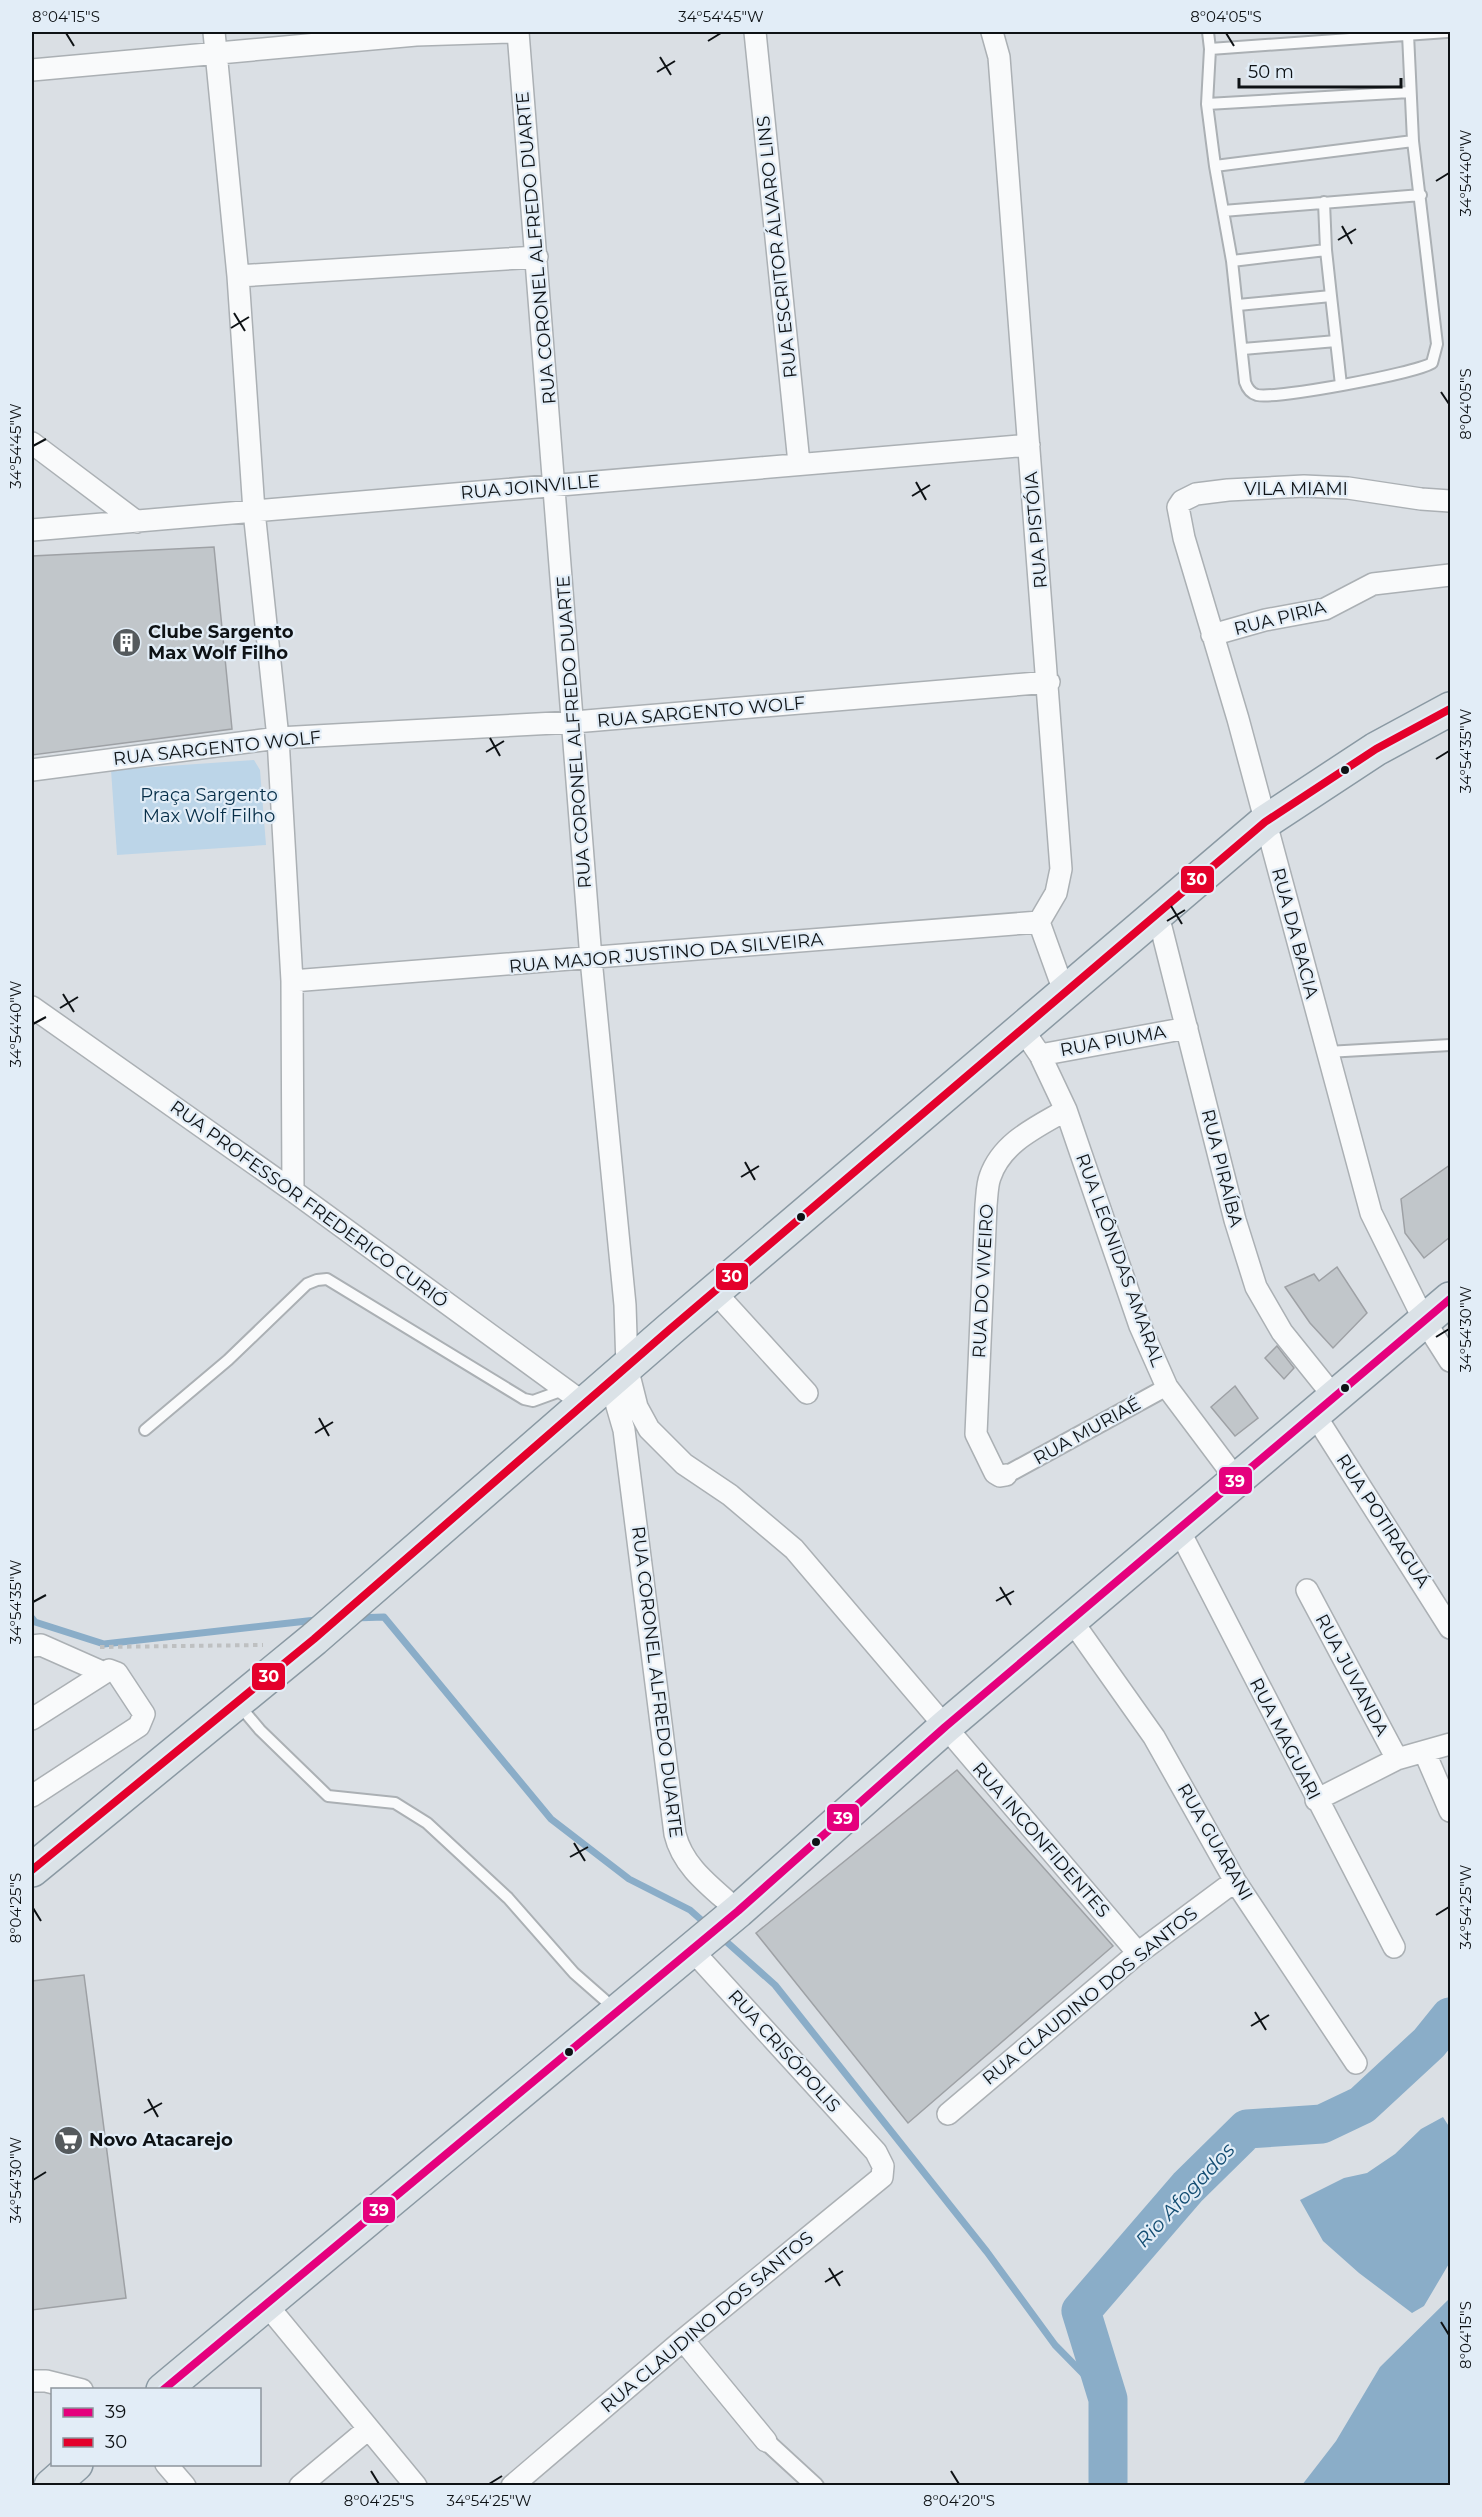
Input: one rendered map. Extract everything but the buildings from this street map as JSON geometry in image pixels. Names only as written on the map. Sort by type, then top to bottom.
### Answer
[{"type":"main road","points":[[32,1870],[310,1642],[575,1396],[619,1374],[715,1292],[1031,1042],[1065,994],[1265,822],[1376,749],[1450,709]]},
{"type":"main road","points":[[165,2388],[732,1916],[945,1727],[1450,1299]]},
{"type":"main road","points":[[51,2486],[74,2466]]},
{"type":"street","points":[[214,32],[238,276],[254,511],[278,738],[292,981],[293,1191]]},
{"type":"street","points":[[32,70],[416,34],[511,32]]},
{"type":"street","name":"RUA CORONEL ALFREDO DUARTE","points":[[518,32],[591,959],[625,1305],[619,1374],[624,1430],[675,1834],[679,1850],[686,1862],[732,1916]]},
{"type":"street","name":"RUA ESCRITOR ÁLVARO LINS","points":[[755,32],[799,463]]},
{"type":"street","name":"RUA PISTÓIA","points":[[992,32],[999,57],[1049,682],[1061,869],[1056,893],[1039,922]]},
{"type":"street","points":[[238,276],[537,257]]},
{"type":"street","points":[[32,443],[137,522]]},
{"type":"street","name":"RUA JOINVILLE","points":[[32,530],[1029,445]]},
{"type":"street","name":"VILA MIAMI","points":[[1184,538],[1179,504],[1196,494],[1217,491],[1326,487],[1450,501]]},
{"type":"street","name":"RUA DA BACIA","points":[[1184,538],[1238,719],[1371,1213],[1424,1320],[1450,1361]]},
{"type":"street","name":"RUA PIRIA","points":[[1212,635],[1265,620],[1325,609],[1373,584],[1450,575]]},
{"type":"street","name":"RUA SARGENTO WOLF","points":[[32,770],[278,738],[574,722],[1049,682]]},
{"type":"street","name":"RUA PIRAÍBA","points":[[1158,915],[1235,1220],[1256,1287],[1325,1407]]},
{"type":"street","points":[[1039,922],[1065,994]]},
{"type":"street","name":"RUA MAJOR JUSTINO DA SILVEIRA","points":[[292,981],[1039,922]]},
{"type":"street","name":"RUA PROFESSOR FREDERICO CURIÓ","points":[[32,1007],[293,1191],[575,1396]]},
{"type":"street","name":"RUA PIUMA","points":[[1031,1042],[1187,1028]]},
{"type":"street","name":"RUA LEÔNIDAS AMARAL","points":[[1031,1042],[1066,1110],[1140,1326],[1167,1387],[1236,1479]]},
{"type":"street","name":"RUA DO VIVEIRO","points":[[1006,1475],[1000,1476],[996,1473],[976,1434],[984,1234],[990,1177],[999,1159],[1018,1138],[1066,1110]]},
{"type":"street","points":[[715,1292],[807,1394]]},
{"type":"street","name":"RUA CORONEL ALFREDO DUARTE","points":[[619,1374],[649,1429],[684,1464],[730,1495],[794,1549],[945,1727]]},
{"type":"street","name":"RUA MURIAÉ","points":[[1006,1475],[1167,1387]]},
{"type":"street","name":"RUA POTIRAGUÁ","points":[[1325,1407],[1450,1628]]},
{"type":"street","name":"RUA MAGUARI","points":[[1179,1530],[1316,1800],[1394,1947]]},
{"type":"street","name":"RUA JUVANDA","points":[[1307,1590],[1397,1759]]},
{"type":"street","name":"RUA GUARANI","points":[[1072,1621],[1154,1737],[1235,1881],[1356,2064]]},
{"type":"street","points":[[32,1646],[41,1645],[102,1672]]},
{"type":"street","points":[[32,1719],[102,1672],[109,1670],[117,1673],[144,1714],[139,1726],[32,1796]]},
{"type":"street","name":"RUA INCONFIDENTES","points":[[945,1727],[1138,1953]]},
{"type":"street","points":[[1316,1800],[1397,1759],[1425,1753],[1450,1744]]},
{"type":"street","points":[[1425,1753],[1450,1811]]},
{"type":"street","name":"RUA CLAUDINO DOS SANTOS","points":[[948,2114],[1138,1953],[1235,1881]]},
{"type":"street","name":"RUA CRISÓPOLIS","points":[[693,1948],[876,2152]]},
{"type":"street","name":"RUA CLAUDINO DOS SANTOS","points":[[512,2486],[683,2340],[882,2177],[883,2166],[876,2152]]},
{"type":"street","points":[[266,2304],[367,2430],[416,2486]]},
{"type":"street","points":[[683,2340],[766,2441],[815,2486]]},
{"type":"street","points":[[32,2381],[46,2381],[74,2388]]},
{"type":"street","points":[[300,2486],[367,2430]]},
{"type":"street","points":[[168,2466],[185,2486]]},
{"type":"lane","points":[[1208,32],[1210,49],[1207,104],[1215,166],[1232,261],[1245,382],[1252,393],[1259,395],[1341,385],[1416,370],[1432,363],[1435,356],[1437,344],[1413,141],[1408,34]]},
{"type":"lane","points":[[1210,49],[1370,34],[1448,32]]},
{"type":"lane","points":[[1207,104],[1410,92]]},
{"type":"lane","points":[[1215,166],[1413,141]]},
{"type":"lane","points":[[1223,210],[1421,195]]},
{"type":"lane","points":[[1324,202],[1326,250],[1341,385]]},
{"type":"lane","points":[[1232,261],[1326,250]]},
{"type":"lane","points":[[1238,305],[1331,296]]},
{"type":"lane","points":[[1243,349],[1336,341]]},
{"type":"lane","points":[[1327,1052],[1450,1045]]},
{"type":"lane","points":[[145,1430],[228,1360],[308,1284],[318,1280],[327,1280],[524,1399],[533,1401],[575,1396]]},
{"type":"lane","points":[[237,1702],[260,1730],[328,1796],[395,1803],[427,1824],[508,1898],[574,1973],[618,2012]]},
{"type":"path","points":[[98,1647],[310,1642]]},
{"type":"green space","name":"Praça Sargento Max Wolf Filho","points":[[254,760],[260,770],[266,845],[117,855],[111,770]]},
{"type":"shaded area","points":[[1443,2117],[1450,2128],[1450,2262],[1424,2306],[1412,2313],[1359,2273],[1323,2241],[1300,2200],[1344,2178],[1367,2173],[1395,2154],[1421,2129]]},
{"type":"shaded area","points":[[1450,2298],[1450,2485],[1302,2485],[1336,2441],[1380,2367]]},
{"type":"shaded area","points":[[1108,2399],[1121,2485],[1102,2485]]},
{"type":"waterway","points":[[354,1618],[384,1617],[551,1819],[629,1879],[690,1910],[707,1925]]},
{"type":"waterway","points":[[32,1618],[35,1622],[104,1644],[316,1620]]},
{"type":"waterway","points":[[720,1936],[775,1985],[987,2252],[1055,2345],[1108,2399]]},
{"type":"waterway","name":"Rio Afogados","points":[[1108,2486],[1108,2399],[1081,2311],[1188,2187],[1247,2129],[1322,2124],[1362,2105],[1429,2043],[1450,2017]]},
{"type":"transit line","name":"30","points":[[32,1870],[314,1639],[669,1330],[1265,822],[1376,749],[1450,709]]},
{"type":"transit line","name":"39","points":[[165,2388],[738,1911],[945,1727],[1450,1299]]},
{"type":"place","name":"Clube Sargento Max Wolf Filho","points":[[127,642]]},
{"type":"place","name":"Novo Atacarejo","points":[[68,2140]]}]
